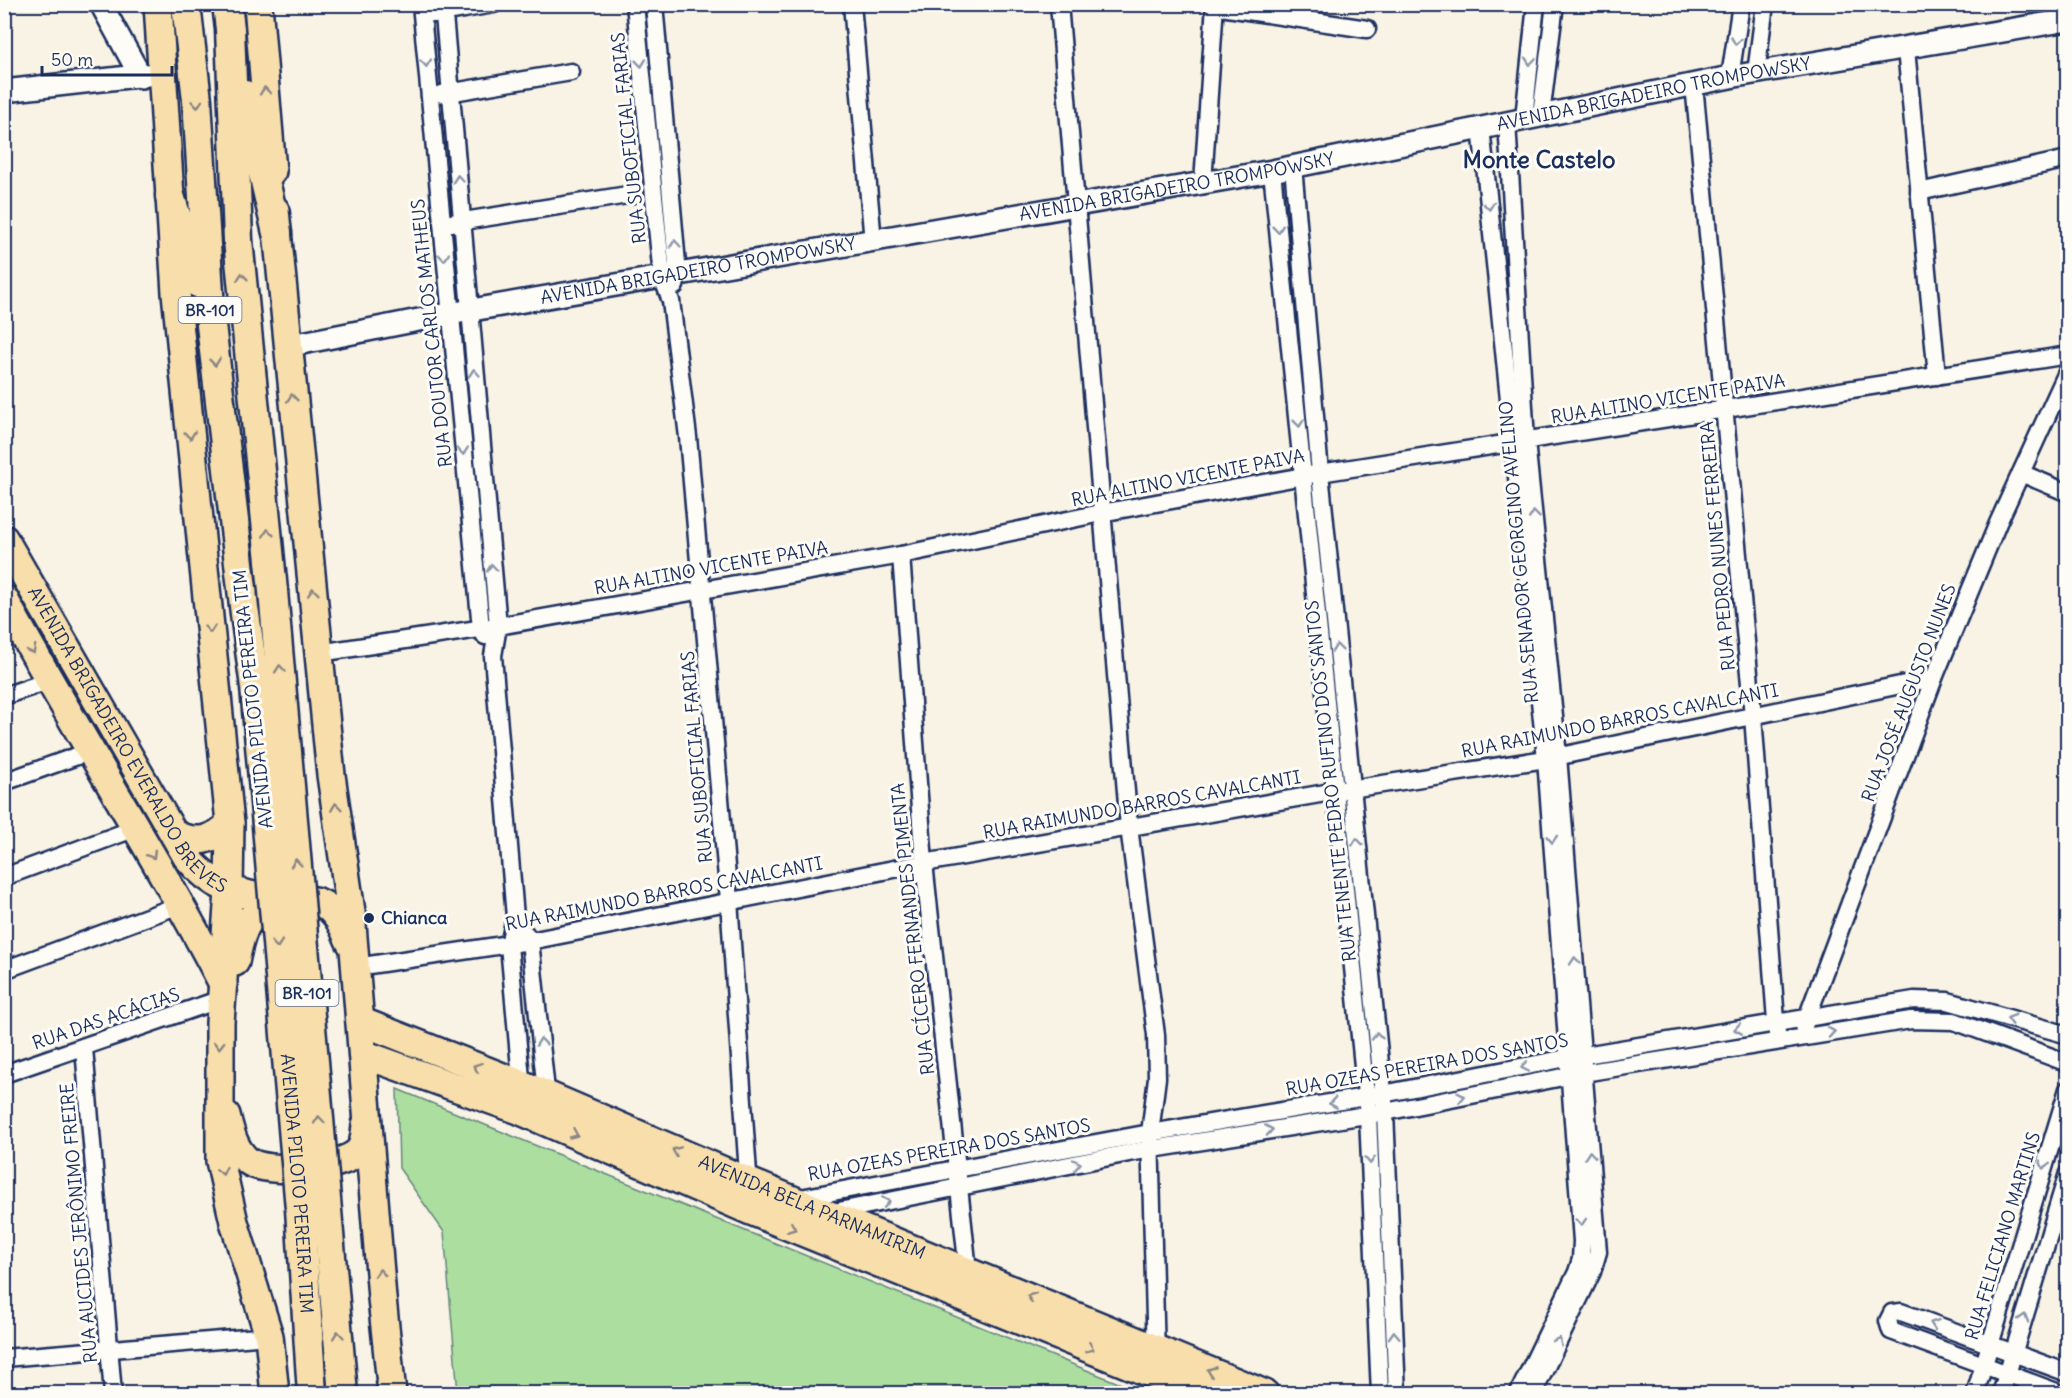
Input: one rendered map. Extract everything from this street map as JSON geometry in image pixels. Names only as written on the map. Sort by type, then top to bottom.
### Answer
[{"type":"highway","name":"AVENIDA PILOTO PEREIRA TIM","points":[[186,4],[197,100],[211,325],[255,687],[298,1185],[312,1394]]},
{"type":"highway","name":"AVENIDA PILOTO PEREIRA TIM","points":[[228,17],[238,240],[273,591],[343,1394]]},
{"type":"highway","points":[[228,17],[277,233]]},
{"type":"highway","points":[[170,196],[211,325]]},
{"type":"main road","points":[[158,4],[153,75],[170,196],[179,327],[230,824],[219,1092],[220,1161],[234,1222],[269,1336],[275,1394]]},
{"type":"main road","points":[[258,4],[287,346],[319,653],[355,958],[382,1298],[392,1394]]},
{"type":"main road","name":"AVENIDA BRIGADEIRO EVERALDO BREVES","points":[[4,539],[187,857],[203,876],[229,891],[279,901],[310,900],[325,906],[339,918],[355,958]]},
{"type":"main road","name":"AVENIDA BRIGADEIRO EVERALDO BREVES","points":[[4,599],[48,681],[182,904],[222,992]]},
{"type":"main road","points":[[174,834],[190,841],[208,839],[230,824]]},
{"type":"main road","points":[[222,992],[235,963],[242,933],[249,921],[279,901]]},
{"type":"main road","name":"AVENIDA BELA PARNAMIRIM","points":[[360,1021],[533,1103],[751,1211],[1201,1394]]},
{"type":"main road","name":"AVENIDA BELA PARNAMIRIM","points":[[363,1053],[533,1103],[749,1182],[968,1270],[1265,1394]]},
{"type":"main road","points":[[219,1092],[237,1149],[250,1162],[266,1168],[301,1167],[350,1158],[362,1146],[368,1114]]},
{"type":"street","points":[[101,4],[123,46],[153,75]]},
{"type":"street","points":[[421,11],[494,4]]},
{"type":"street","name":"RUA SUBOFICIAL FARIAS","points":[[635,4],[670,276]]},
{"type":"street","name":"RUA SUBOFICIAL FARIAS","points":[[654,4],[671,301],[688,437],[729,900],[751,1211]]},
{"type":"street","points":[[852,4],[873,242]]},
{"type":"street","points":[[1059,4],[1078,206],[1101,513],[1129,827],[1157,1046],[1157,1078],[1150,1141],[1157,1376]]},
{"type":"street","name":"RUA SENADOR GEORGINO AVELINO","points":[[1520,442],[1524,118],[1536,4]]},
{"type":"street","name":"RUA SENADOR GEORGINO AVELINO","points":[[1524,118],[1555,4]]},
{"type":"street","points":[[1730,77],[1741,4]]},
{"type":"street","points":[[1756,73],[1765,4]]},
{"type":"street","points":[[1203,183],[1215,5],[1367,29]]},
{"type":"street","name":"RUA DOUTOR CARLOS MATHEUS","points":[[444,9],[461,222],[459,313]]},
{"type":"street","name":"RUA DOUTOR CARLOS MATHEUS","points":[[421,11],[441,225],[459,313],[493,656],[515,917],[509,945],[533,1103]]},
{"type":"street","name":"AVENIDA BRIGADEIRO TROMPOWSKY","points":[[287,346],[459,313],[1078,206],[1282,168],[1730,77],[2067,20]]},
{"type":"street","points":[[100,81],[113,72],[123,46]]},
{"type":"street","points":[[1906,49],[1937,375]]},
{"type":"street","points":[[429,96],[571,72]]},
{"type":"street","points":[[4,91],[153,75]]},
{"type":"street","name":"RUA PEDRO NUNES FERREIRA","points":[[1694,84],[1753,716],[1777,1041]]},
{"type":"street","name":"RUA SENADOR GEORGINO AVELINO","points":[[1481,127],[1520,442],[1552,758],[1575,1065],[1581,1222],[1581,1259],[1518,1394]]},
{"type":"street","points":[[1919,192],[2067,159]]},
{"type":"street","name":"RUA TENENTE PEDRO RUFINO DOS SANTOS","points":[[1282,168],[1374,1096],[1368,1114],[1380,1394]]},
{"type":"street","points":[[441,225],[634,194]]},
{"type":"street","name":"RUA ALTINO VICENTE PAIVA","points":[[319,653],[490,627],[901,555],[1101,513],[1313,475],[2067,355]]},
{"type":"street","name":"RUA JOSÉ AUGUSTO NUNES","points":[[1802,1037],[1805,1019],[1934,678],[2067,370]]},
{"type":"street","points":[[2021,473],[2067,492]]},
{"type":"street","name":"RUA CÍCERO FERNANDES PIMENTA","points":[[901,555],[924,863],[971,1299]]},
{"type":"street","name":"RUA RAIMUNDO BARROS CAVALCANTI","points":[[355,958],[509,945],[924,863],[1344,790],[1552,758],[1934,678]]},
{"type":"street","points":[[4,696],[48,681]]},
{"type":"street","points":[[4,782],[91,751]]},
{"type":"street","points":[[4,877],[136,828]]},
{"type":"street","points":[[4,970],[182,904]]},
{"type":"street","name":"RUA DOUTOR CARLOS MATHEUS","points":[[515,917],[530,941],[533,1103]]},
{"type":"street","name":"RUA DAS ACÁCIAS","points":[[4,1074],[84,1048],[222,992]]},
{"type":"street","points":[[1911,1020],[1914,1000]]},
{"type":"street","name":"RUA OZEAS PEREIRA DOS SANTOS","points":[[792,1199],[958,1170],[1150,1141],[1385,1112],[1668,1041],[1914,1000],[1948,1000],[2067,1035]]},
{"type":"street","points":[[1971,1026],[1979,1010]]},
{"type":"street","name":"RUA OZEAS PEREIRA DOS SANTOS","points":[[828,1213],[959,1188],[1150,1141],[1374,1096],[1575,1065],[1670,1059],[1911,1020],[1938,1018],[1971,1026],[2067,1063]]},
{"type":"street","points":[[1668,1041],[1670,1059]]},
{"type":"street","name":"RUA AUCIDES JERÔNIMO FREIRE","points":[[84,1048],[113,1394]]},
{"type":"street","name":"RUA SENADOR GEORGINO AVELINO","points":[[1533,1394],[1592,1272],[1598,1252],[1575,1065]]},
{"type":"street","name":"RUA FELICIANO MARTINS","points":[[1975,1394],[2067,1089]]},
{"type":"street","name":"RUA TENENTE PEDRO RUFINO DOS SANTOS","points":[[1374,1096],[1385,1112],[1397,1394]]},
{"type":"street","points":[[2001,1394],[2067,1173]]},
{"type":"street","points":[[2028,1218],[2052,1226]]},
{"type":"street","points":[[2062,1394],[1891,1331],[1888,1321],[1892,1313],[1901,1312],[2067,1373]]},
{"type":"street","points":[[4,1358],[269,1336]]},
{"type":"green space","points":[[397,1089],[1143,1393],[458,1393],[444,1232],[399,1168]]},
{"type":"place","name":"Chianca","points":[[369,918]]},
{"type":"district","name":"Monte Castelo","points":[[1539,160]]}]
